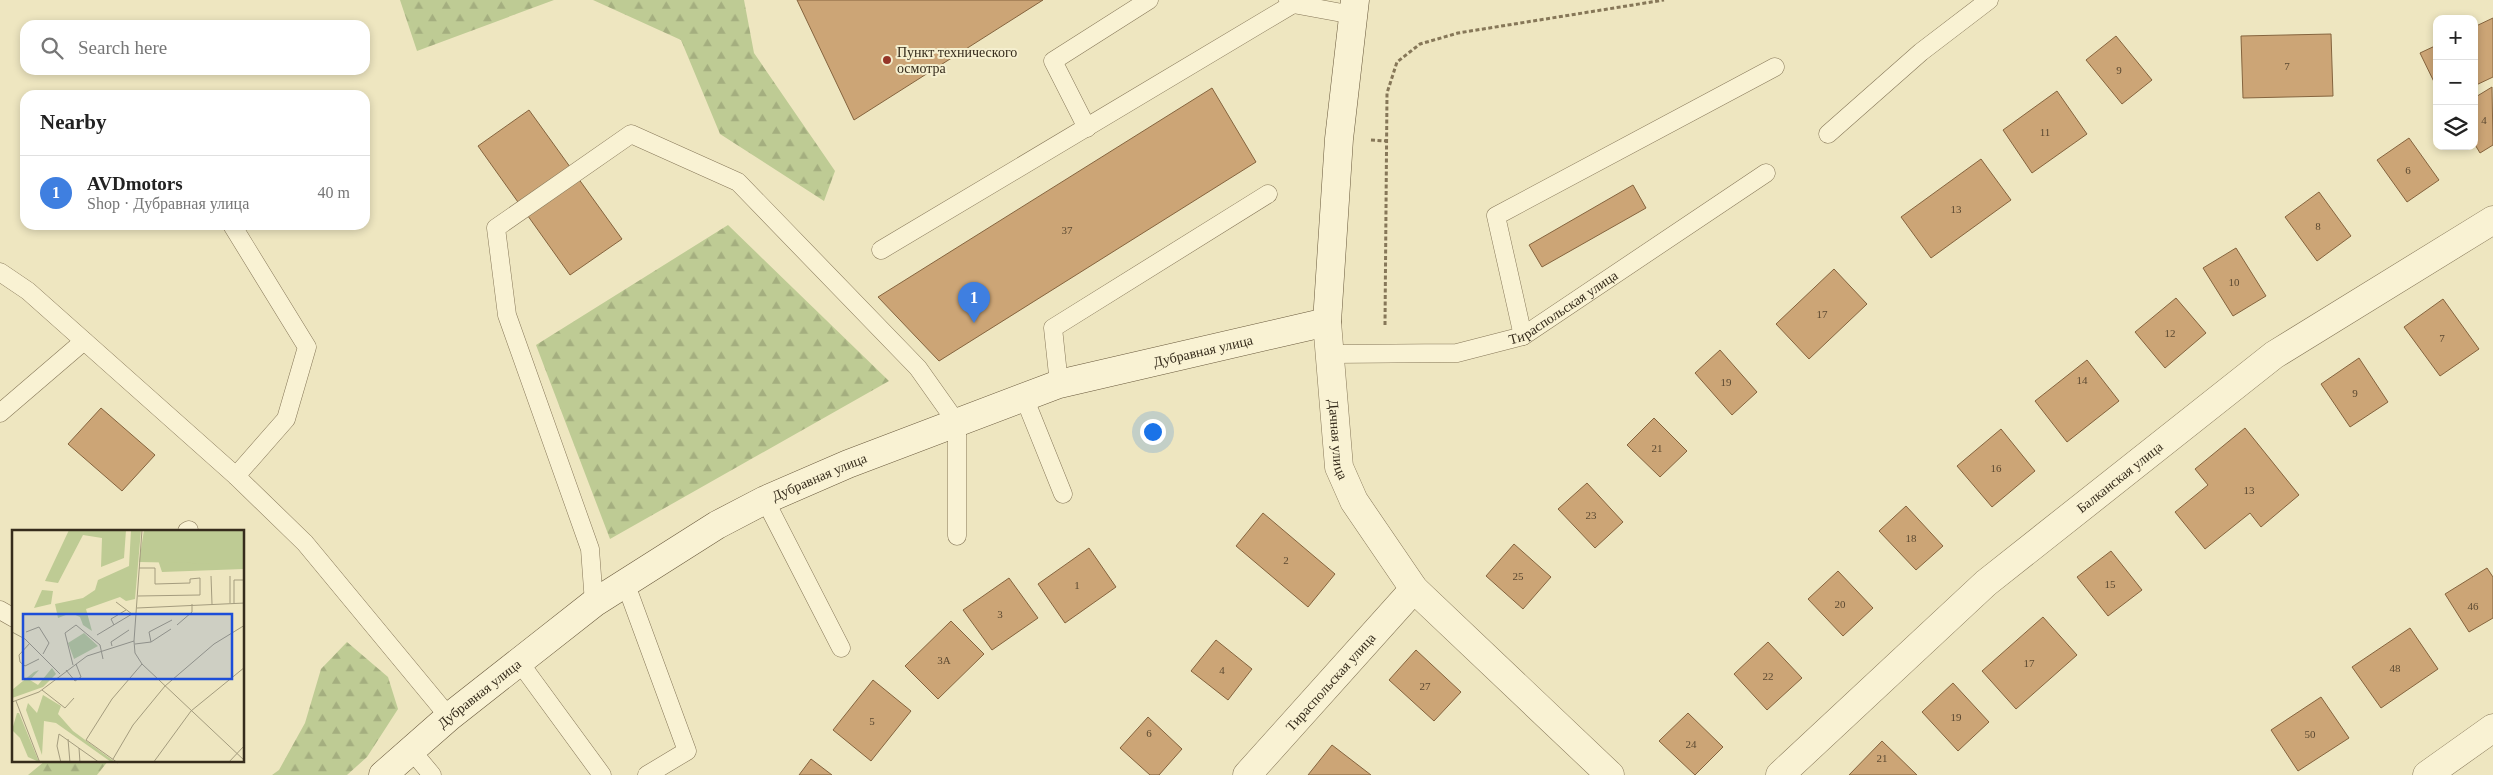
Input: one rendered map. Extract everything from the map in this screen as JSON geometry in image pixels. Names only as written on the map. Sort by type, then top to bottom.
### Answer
[{"type":"street","name":"Дачная улица","points":[[1354,7],[1339,139],[1327,322],[1339,468],[1354,501],[1414,589],[1610,775]]},
{"type":"street","name":"Балканская улица","points":[[1780,775],[1986,583],[2274,355],[2493,220]]},
{"type":"street","name":"Дубравная улица","points":[[383,775],[449,718],[594,603],[716,525],[765,500],[848,464],[1059,384],[1327,322]]},
{"type":"street","name":"Тираспольская улица","points":[[1247,775],[1414,589]]},
{"type":"street","points":[[2427,775],[2493,728]]},
{"type":"lane","points":[[1087,128],[1053,61],[1149,0]]},
{"type":"lane","points":[[1828,134],[1921,52],[1989,0]]},
{"type":"lane","points":[[882,250],[1087,128],[1291,2],[1354,7]]},
{"type":"lane","points":[[1522,336],[1496,216],[1775,67]]},
{"type":"lane","points":[[594,603],[590,549],[507,315],[496,228],[632,134],[738,182],[918,368],[957,422],[957,536]]},
{"type":"lane","name":"Тираспольская улица","points":[[1330,354],[1457,353],[1522,336],[1766,172]]},
{"type":"lane","points":[[1059,384],[1053,328],[1268,194]]},
{"type":"lane","points":[[235,230],[307,347],[286,420],[236,476]]},
{"type":"lane","points":[[0,272],[28,291],[236,476],[305,543],[449,718]]},
{"type":"lane","points":[[0,413],[84,341]]},
{"type":"lane","points":[[1024,397],[1062,494]]},
{"type":"lane","points":[[765,500],[841,648]]},
{"type":"lane","points":[[626,582],[687,751],[647,775]]},
{"type":"lane","points":[[0,610],[12,617]]},
{"type":"lane","points":[[520,663],[602,775]]},
{"type":"lane","points":[[412,751],[432,775]]},
{"type":"path","points":[[1385,354],[1387,92],[1397,62],[1420,44],[1458,33],[1664,0]]},
{"type":"green space","points":[[400,0],[554,0],[417,51]]},
{"type":"green space","points":[[593,0],[744,0],[754,53],[835,171],[824,201],[720,134],[681,40]]},
{"type":"green space","points":[[728,225],[889,381],[610,539],[536,345]]},
{"type":"green space","points":[[347,642],[388,677],[398,709],[367,757],[347,775],[272,775],[279,770],[305,723],[321,669]]},
{"type":"green space","points":[[44,762],[107,762],[97,775],[28,775]]},
{"type":"building","name":"Пункт технического осмотра","points":[[797,0],[1043,0],[854,120]]},
{"type":"building","points":[[2493,18],[2493,77],[2478,84],[2478,60],[2478,25]]},
{"type":"building","points":[[2331,34],[2333,96],[2243,98],[2241,36]]},
{"type":"building","points":[[2116,36],[2152,80],[2122,104],[2086,60]]},
{"type":"building","points":[[2433,47],[2433,80],[2420,53]]},
{"type":"building","points":[[2492,87],[2493,145],[2480,153],[2478,150],[2478,96]]},
{"type":"building","points":[[1212,88],[1256,162],[939,361],[878,297]]},
{"type":"building","points":[[2057,91],[2087,134],[2032,173],[2003,130]]},
{"type":"building","points":[[529,110],[622,239],[570,275],[478,146]]},
{"type":"building","points":[[2409,138],[2439,180],[2407,202],[2377,160]]},
{"type":"building","points":[[1981,159],[2011,200],[1931,258],[1901,217]]},
{"type":"building","points":[[1633,185],[1646,208],[1542,267],[1529,245]]},
{"type":"building","points":[[2319,192],[2351,236],[2317,261],[2285,217]]},
{"type":"building","points":[[2236,248],[2266,296],[2233,316],[2203,268]]},
{"type":"building","points":[[1834,269],[1867,304],[1809,359],[1776,324]]},
{"type":"building","points":[[2176,298],[2206,333],[2165,368],[2135,332]]},
{"type":"building","points":[[2443,299],[2479,349],[2440,376],[2404,327]]},
{"type":"building","points":[[1720,350],[1757,392],[1732,415],[1695,373]]},
{"type":"building","points":[[2359,358],[2388,402],[2350,427],[2321,384]]},
{"type":"building","points":[[2087,360],[2119,401],[2067,442],[2035,401]]},
{"type":"building","points":[[101,408],[155,455],[122,491],[68,444]]},
{"type":"building","points":[[1654,418],[1687,451],[1660,477],[1627,445]]},
{"type":"building","points":[[2245,428],[2299,495],[2261,527],[2250,513],[2205,549],[2175,512],[2208,485],[2195,469]]},
{"type":"building","points":[[2001,429],[2035,471],[1992,507],[1957,466]]},
{"type":"building","points":[[1587,483],[1623,522],[1595,548],[1558,509]]},
{"type":"building","points":[[1906,506],[1943,546],[1916,570],[1879,531]]},
{"type":"building","points":[[1263,513],[1335,574],[1308,607],[1236,546]]},
{"type":"building","points":[[1514,544],[1551,577],[1523,609],[1486,576]]},
{"type":"building","points":[[1089,548],[1116,587],[1065,623],[1038,584]]},
{"type":"building","points":[[2111,551],[2142,590],[2108,616],[2077,577]]},
{"type":"building","points":[[2487,568],[2493,577],[2493,618],[2469,632],[2445,594]]},
{"type":"building","points":[[1838,571],[1873,608],[1843,636],[1808,599]]},
{"type":"building","points":[[1009,578],[1038,618],[992,650],[963,610]]},
{"type":"building","points":[[2043,617],[2077,655],[2016,709],[1982,671]]},
{"type":"building","points":[[951,621],[984,654],[938,699],[905,666]]},
{"type":"building","points":[[2410,628],[2438,669],[2381,708],[2352,667]]},
{"type":"building","points":[[1216,640],[1252,669],[1228,700],[1191,671]]},
{"type":"building","points":[[1768,642],[1802,678],[1767,710],[1734,674]]},
{"type":"building","points":[[1416,650],[1461,692],[1434,721],[1389,680]]},
{"type":"building","points":[[873,680],[911,711],[871,761],[833,730]]},
{"type":"building","points":[[1953,683],[1989,722],[1958,751],[1922,712]]},
{"type":"building","points":[[2321,697],[2349,738],[2298,771],[2271,730]]},
{"type":"building","points":[[1688,713],[1723,747],[1695,775],[1659,741]]},
{"type":"building","points":[[1148,717],[1182,749],[1159,775],[1150,775],[1120,748]]},
{"type":"building","points":[[1882,741],[1917,775],[1849,775]]},
{"type":"building","points":[[1332,745],[1371,775],[1308,775]]},
{"type":"building","points":[[811,759],[832,775],[799,775]]},
{"type":"place","name":"Пункт технического осмотра","points":[[887,60]]},
{"type":"place","name":"AVDmotors","points":[[974,323]]}]
